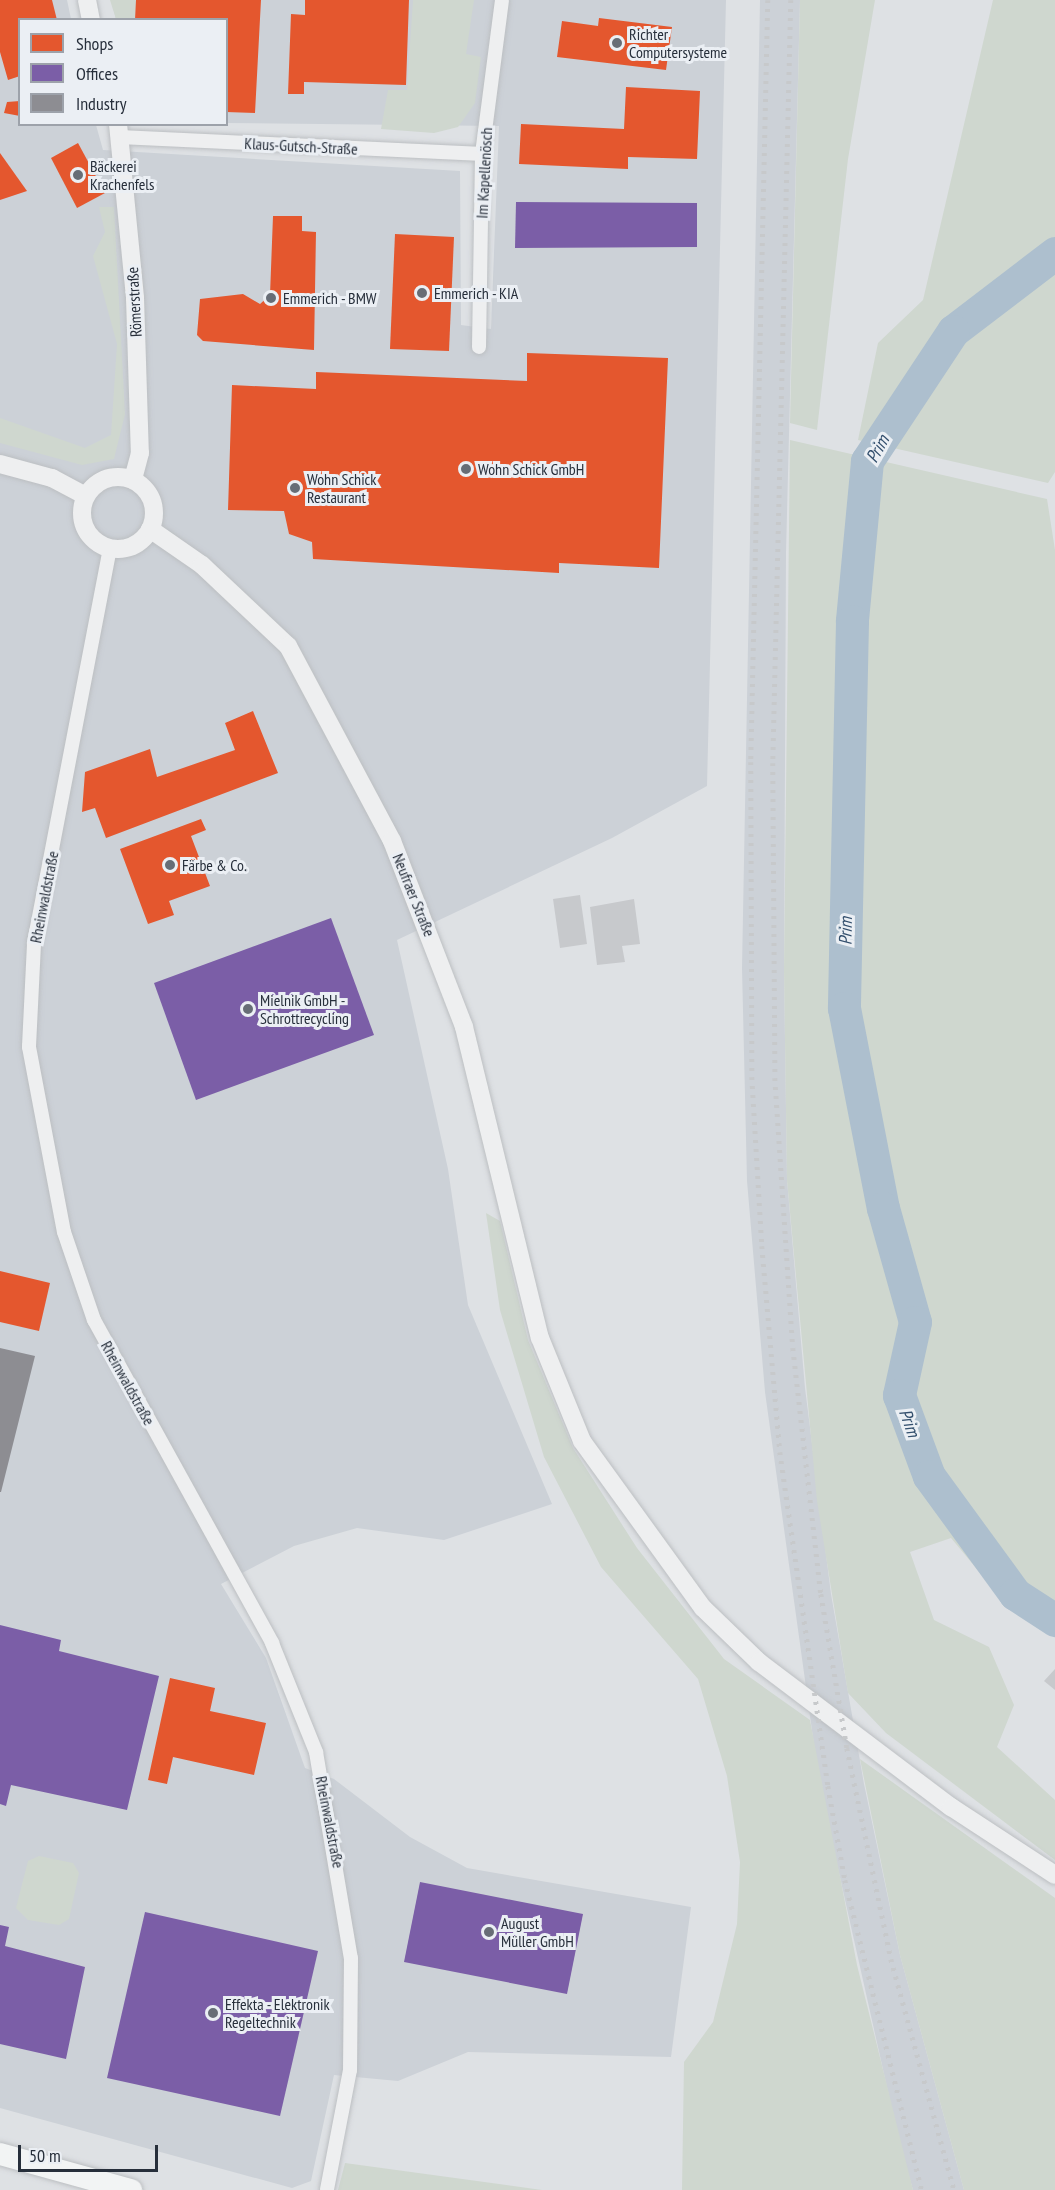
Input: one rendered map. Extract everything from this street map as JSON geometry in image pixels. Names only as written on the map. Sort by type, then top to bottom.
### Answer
[{"type":"main road","points":[[0,2154],[131,2190]]},
{"type":"street","points":[[87,0],[92,18]]},
{"type":"street","name":"Im Kapellenösch","points":[[480,347],[482,154],[502,0]]},
{"type":"street","name":"Klaus-Gutsch-Straße","points":[[119,131],[482,154]]},
{"type":"street","name":"Römerstraße","points":[[119,131],[135,298],[140,453],[133,480]]},
{"type":"street","points":[[0,464],[52,478],[86,496]]},
{"type":"street","points":[[104,480],[133,480],[152,502],[150,529],[132,546],[110,548],[86,530],[86,496],[104,480]]},
{"type":"street","name":"Neufraer Straße","points":[[150,529],[202,565],[288,646],[392,841],[464,1027],[540,1338],[582,1441],[703,1608],[759,1662],[933,1794],[1055,1875]]},
{"type":"street","name":"Rheinwaldstraße","points":[[110,548],[34,944],[29,1047],[64,1232],[94,1320],[272,1643],[316,1752],[351,1958],[350,2070],[327,2190]]},
{"type":"shaded area","points":[[0,0],[67,0],[71,18],[18,18],[18,126],[96,126],[103,150],[460,171],[461,325],[491,329],[499,126],[228,123],[228,18],[116,18],[111,0],[726,0],[707,786],[612,838],[397,940],[448,1169],[468,1305],[552,1504],[444,1540],[357,1528],[294,1546],[221,1584],[266,1658],[305,1768],[334,1779],[410,1837],[467,1868],[691,1907],[671,2057],[468,2052],[398,2081],[334,2075],[311,2181],[292,2188],[0,2108]]},
{"type":"shaded area","points":[[110,0],[136,0],[135,18],[116,18]]},
{"type":"shaded area","points":[[413,0],[474,0],[466,54],[481,57],[475,103],[458,127],[434,133],[381,129],[388,90],[407,90]]},
{"type":"shaded area","points":[[760,0],[800,0],[786,553],[784,970],[787,1180],[805,1388],[831,1594],[864,1784],[900,1955],[964,2190],[913,2190],[899,2141],[820,1788],[765,1392],[747,1181],[742,968]]},
{"type":"shaded area","points":[[800,0],[875,0],[848,159],[817,430],[790,423]]},
{"type":"shaded area","points":[[993,0],[1055,0],[1055,472],[1048,483],[858,440],[878,343],[923,300]]},
{"type":"shaded area","points":[[99,207],[114,207],[125,414],[114,459],[82,465],[0,443],[0,418],[85,448],[111,435],[117,344],[93,256],[105,232]]},
{"type":"shaded area","points":[[790,440],[1047,499],[1055,550],[1055,1637],[1006,1604],[951,1538],[910,1552],[934,1620],[989,1647],[1014,1705],[997,1747],[1055,1800],[1055,1860],[886,1733],[848,1693],[817,1501],[787,1180],[784,970]]},
{"type":"shaded area","points":[[486,1213],[500,1221],[528,1340],[573,1448],[637,1548],[724,1659],[810,1720],[857,1965],[913,2190],[682,2190],[684,2062],[713,2022],[737,1924],[740,1862],[727,1776],[698,1679],[601,1567],[544,1457],[500,1310]]},
{"type":"shaded area","points":[[860,1759],[1055,1898],[1055,2190],[964,2190],[900,1955]]},
{"type":"shaded area","points":[[39,1856],[73,1863],[79,1873],[69,1919],[59,1925],[28,1920],[16,1908],[28,1861]]},
{"type":"shaded area","points":[[345,2163],[542,2190],[338,2190]]},
{"type":"building: Shops","points":[[0,0],[52,0],[56,18],[18,18],[18,77],[8,80],[0,52]]},
{"type":"building: Shops","points":[[136,0],[261,0],[255,113],[228,112],[228,18],[135,18]]},
{"type":"building: Shops","points":[[305,0],[409,0],[406,85],[304,82],[304,94],[288,94],[291,14],[305,15]]},
{"type":"building: Shops","points":[[599,18],[672,27],[666,70],[557,57],[562,21],[598,26]]},
{"type":"building: Shops","points":[[626,87],[700,91],[697,159],[628,157],[628,169],[519,164],[521,124],[624,129]]},
{"type":"building: Shops","points":[[18,101],[18,116],[4,113],[7,102]]},
{"type":"building: Shops","name":"Bäckerei Krachenfels","points":[[78,143],[105,193],[77,208],[51,158]]},
{"type":"building: Shops","points":[[0,153],[27,191],[0,200]]},
{"type":"building: Shops","points":[[273,216],[302,216],[302,231],[316,232],[314,350],[203,341],[197,335],[200,299],[243,294],[260,304],[270,295]]},
{"type":"building: Shops","points":[[395,234],[454,237],[449,351],[390,349]]},
{"type":"building: Shops","points":[[527,353],[668,358],[659,568],[559,563],[559,573],[313,559],[312,542],[289,534],[284,511],[228,510],[232,385],[316,389],[316,372],[527,381]]},
{"type":"building: Shops","points":[[253,711],[278,773],[106,838],[95,808],[82,812],[85,772],[150,749],[157,777],[235,750],[225,723]]},
{"type":"building: Shops","points":[[201,819],[206,830],[191,836],[210,886],[169,901],[174,915],[148,924],[120,849]]},
{"type":"building: Shops","points":[[0,1271],[50,1283],[39,1331],[0,1322]]},
{"type":"building: Shops","points":[[170,1678],[215,1688],[210,1711],[266,1723],[254,1775],[173,1757],[167,1784],[148,1780]]},
{"type":"building: Offices","points":[[516,202],[697,203],[697,247],[515,248]]},
{"type":"building: Offices","points":[[331,918],[374,1035],[196,1100],[154,983]]},
{"type":"building: Offices","points":[[0,1625],[61,1640],[59,1651],[159,1676],[127,1810],[11,1785],[6,1806],[0,1804]]},
{"type":"building: Offices","points":[[420,1882],[583,1914],[567,1994],[404,1962]]},
{"type":"building: Offices","points":[[145,1912],[318,1951],[280,2116],[107,2078]]},
{"type":"building: Offices","points":[[0,1925],[9,1927],[5,1946],[85,1967],[66,2059],[0,2044]]},
{"type":"building: Industry","points":[[0,1348],[35,1356],[1,1492],[0,1492]]},
{"type":"building: Other","points":[[580,895],[587,944],[560,948],[553,899]]},
{"type":"building: Other","points":[[634,899],[640,944],[622,946],[625,962],[597,965],[590,907]]},
{"type":"building: Other","points":[[1055,1669],[1055,1690],[1044,1681]]},
{"type":"waterway","name":"Prim","points":[[1055,253],[953,331],[867,461],[852,621],[844,1008],[883,1208],[915,1322],[899,1395],[929,1476],[1015,1594],[1055,1620]]},
{"type":"railway","points":[[768,0],[751,762],[752,1077],[762,1246],[780,1452],[828,1786],[845,1880],[922,2190]]},
{"type":"railway","points":[[791,0],[773,763],[775,1078],[793,1348],[821,1594],[847,1748],[891,1959],[954,2190]]},
{"type":"place","name":"Richter Computersysteme","points":[[617,43]]},
{"type":"place","name":"Bäckerei Krachenfels","points":[[78,175]]},
{"type":"place","name":"Emmerich - KIA","points":[[422,293]]},
{"type":"place","name":"Emmerich - BMW","points":[[271,298]]},
{"type":"place","name":"Wohn Schick GmbH","points":[[466,469]]},
{"type":"place","name":"Wohn Schick Restaurant","points":[[295,488]]},
{"type":"place","name":"Färbe & Co.","points":[[170,865]]},
{"type":"place","name":"Mielnik GmbH - Schrottrecycling","points":[[248,1009]]},
{"type":"place","name":"August Müller GmbH","points":[[489,1932]]},
{"type":"place","name":"Effekta - Elektronik Regeltechnik","points":[[213,2013]]}]
